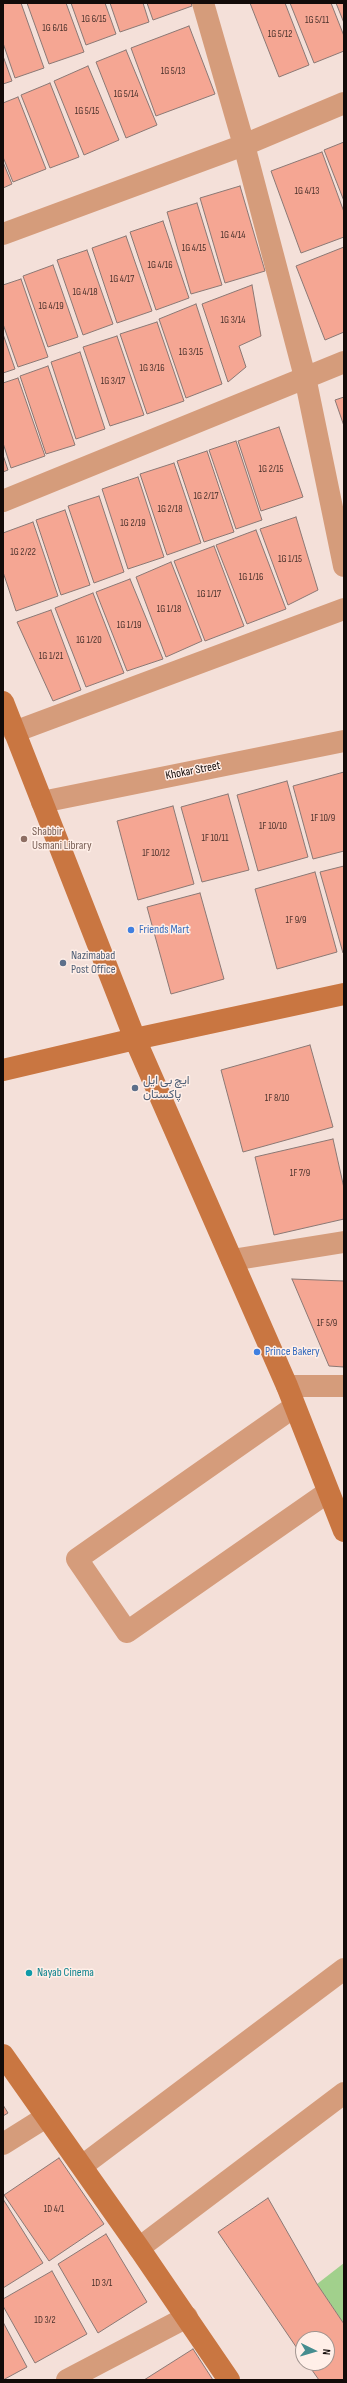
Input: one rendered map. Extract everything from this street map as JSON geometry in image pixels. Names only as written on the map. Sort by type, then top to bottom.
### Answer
[{"type":"street","points":[[203,3],[244,145],[305,377],[344,566]]},
{"type":"street","points":[[3,234],[244,145],[344,104]]},
{"type":"street","points":[[3,501],[344,362]]},
{"type":"street","points":[[14,732],[344,609]]},
{"type":"street","points":[[3,702],[135,1039],[287,1386],[344,1531]]},
{"type":"street","name":"Khokar Street","points":[[42,802],[344,741]]},
{"type":"street","points":[[3,1070],[135,1039],[344,994]]},
{"type":"street","points":[[232,1260],[344,1242]]},
{"type":"street","points":[[287,1386],[344,1386]]},
{"type":"street","points":[[294,1407],[77,1559],[127,1632],[328,1492]]},
{"type":"street","points":[[82,2166],[344,1969]]},
{"type":"street","points":[[3,2055],[82,2166],[229,2380]]},
{"type":"street","points":[[139,2248],[344,2093]]},
{"type":"street","points":[[3,2144],[46,2117]]},
{"type":"street","points":[[67,2380],[187,2317]]},
{"type":"green space","points":[[344,2263],[344,2324],[317,2284]]},
{"type":"building","points":[[3,3],[21,3],[44,68],[15,78],[3,43]]},
{"type":"building","points":[[27,3],[66,3],[84,52],[49,64]]},
{"type":"building","points":[[71,3],[105,3],[116,34],[86,45]]},
{"type":"building","points":[[110,3],[143,3],[149,22],[120,32]]},
{"type":"building","points":[[147,3],[191,3],[192,6],[153,20]]},
{"type":"building","points":[[250,3],[285,3],[309,65],[279,77]]},
{"type":"building","points":[[290,3],[331,3],[344,36],[344,51],[314,63]]},
{"type":"building","points":[[336,3],[344,3],[344,23]]},
{"type":"building","points":[[189,26],[215,94],[156,116],[131,48]]},
{"type":"building","points":[[126,50],[157,125],[126,138],[96,62]]},
{"type":"building","points":[[3,56],[12,81],[3,84]]},
{"type":"building","points":[[88,66],[119,140],[84,155],[54,81]]},
{"type":"building","points":[[50,83],[79,157],[50,168],[21,95]]},
{"type":"building","points":[[18,97],[46,169],[13,182],[3,157],[3,103]]},
{"type":"building","points":[[344,142],[344,201],[324,150]]},
{"type":"building","points":[[322,152],[344,212],[344,237],[301,253],[271,171]]},
{"type":"building","points":[[3,162],[12,184],[3,188]]},
{"type":"building","points":[[240,186],[265,271],[225,283],[200,198]]},
{"type":"building","points":[[197,203],[222,285],[191,294],[167,212]]},
{"type":"building","points":[[163,221],[189,298],[156,310],[130,232]]},
{"type":"building","points":[[126,236],[152,311],[117,323],[92,248]]},
{"type":"building","points":[[344,247],[344,332],[325,340],[296,266]]},
{"type":"building","points":[[87,250],[113,324],[83,335],[57,260]]},
{"type":"building","points":[[53,265],[78,337],[48,347],[23,276]]},
{"type":"building","points":[[21,279],[48,357],[18,367],[3,324],[3,285]]},
{"type":"building","points":[[252,285],[261,336],[239,346],[246,367],[228,382],[202,304]]},
{"type":"building","points":[[196,304],[222,384],[186,398],[159,319]]},
{"type":"building","points":[[157,322],[184,401],[147,414],[120,334]]},
{"type":"building","points":[[3,334],[15,369],[3,373]]},
{"type":"building","points":[[117,336],[144,415],[110,426],[83,347]]},
{"type":"building","points":[[80,352],[105,429],[76,439],[51,362]]},
{"type":"building","points":[[48,366],[75,445],[46,454],[20,376]]},
{"type":"building","points":[[18,378],[45,456],[11,468],[3,443],[3,383]]},
{"type":"building","points":[[344,397],[344,426],[335,400]]},
{"type":"building","points":[[279,427],[303,497],[261,511],[238,441]]},
{"type":"building","points":[[236,441],[262,520],[236,529],[209,450]]},
{"type":"building","points":[[207,451],[234,532],[204,542],[177,461]]},
{"type":"building","points":[[3,455],[8,470],[3,472]]},
{"type":"building","points":[[174,463],[201,543],[167,555],[140,474]]},
{"type":"building","points":[[138,477],[164,557],[128,569],[102,489]]},
{"type":"building","points":[[99,496],[124,572],[94,583],[68,506]]},
{"type":"building","points":[[65,510],[90,585],[61,595],[36,520]]},
{"type":"building","points":[[296,517],[318,590],[288,605],[260,529]]},
{"type":"building","points":[[33,522],[58,596],[16,611],[3,572],[3,533]]},
{"type":"building","points":[[256,530],[286,609],[247,624],[216,545]]},
{"type":"building","points":[[214,546],[244,626],[205,641],[174,561]]},
{"type":"building","points":[[171,562],[202,641],[166,657],[136,577]]},
{"type":"building","points":[[130,579],[163,659],[127,671],[96,592]]},
{"type":"building","points":[[93,593],[124,673],[86,687],[55,608]]},
{"type":"building","points":[[51,610],[81,690],[53,701],[17,622]]},
{"type":"building","points":[[344,772],[344,851],[313,859],[293,786]]},
{"type":"building","points":[[287,781],[308,857],[258,871],[237,795]]},
{"type":"building","points":[[228,794],[249,870],[202,882],[181,807]]},
{"type":"building","points":[[173,806],[194,884],[138,900],[117,821]]},
{"type":"building","points":[[344,866],[344,952],[343,953],[320,872]]},
{"type":"building","points":[[315,872],[337,952],[277,969],[255,889]]},
{"type":"building","points":[[200,893],[224,979],[171,994],[147,907]]},
{"type":"building","points":[[310,1045],[333,1127],[243,1152],[221,1070]]},
{"type":"building","points":[[333,1139],[344,1188],[344,1219],[274,1235],[255,1157]]},
{"type":"building","points":[[292,1279],[344,1281],[344,1367],[329,1366]]},
{"type":"building","points":[[3,2105],[8,2113],[3,2116]]},
{"type":"building","points":[[59,2158],[104,2224],[49,2261],[4,2195]]},
{"type":"building","points":[[268,2198],[317,2284],[344,2324],[344,2380],[319,2380],[313,2371],[335,2371],[335,2331],[295,2331],[295,2345],[218,2232]]},
{"type":"building","points":[[3,2199],[43,2263],[3,2288]]},
{"type":"building","points":[[106,2234],[147,2302],[98,2333],[58,2264]]},
{"type":"building","points":[[52,2271],[87,2334],[35,2363],[3,2306],[3,2299]]},
{"type":"building","points":[[3,2322],[27,2367],[3,2380]]},
{"type":"building","points":[[193,2349],[213,2380],[144,2380]]},
{"type":"place","name":"Shabbir Usmani Library","points":[[24,839]]},
{"type":"place","name":"Friends Mart","points":[[131,930]]},
{"type":"place","name":"Nazimabad Post Office","points":[[63,963]]},
{"type":"place","name":"ایچ بی ایل پاکستان","points":[[135,1088]]},
{"type":"place","name":"Prince Bakery","points":[[257,1352]]},
{"type":"place","name":"Nayab Cinema","points":[[29,1973]]}]
